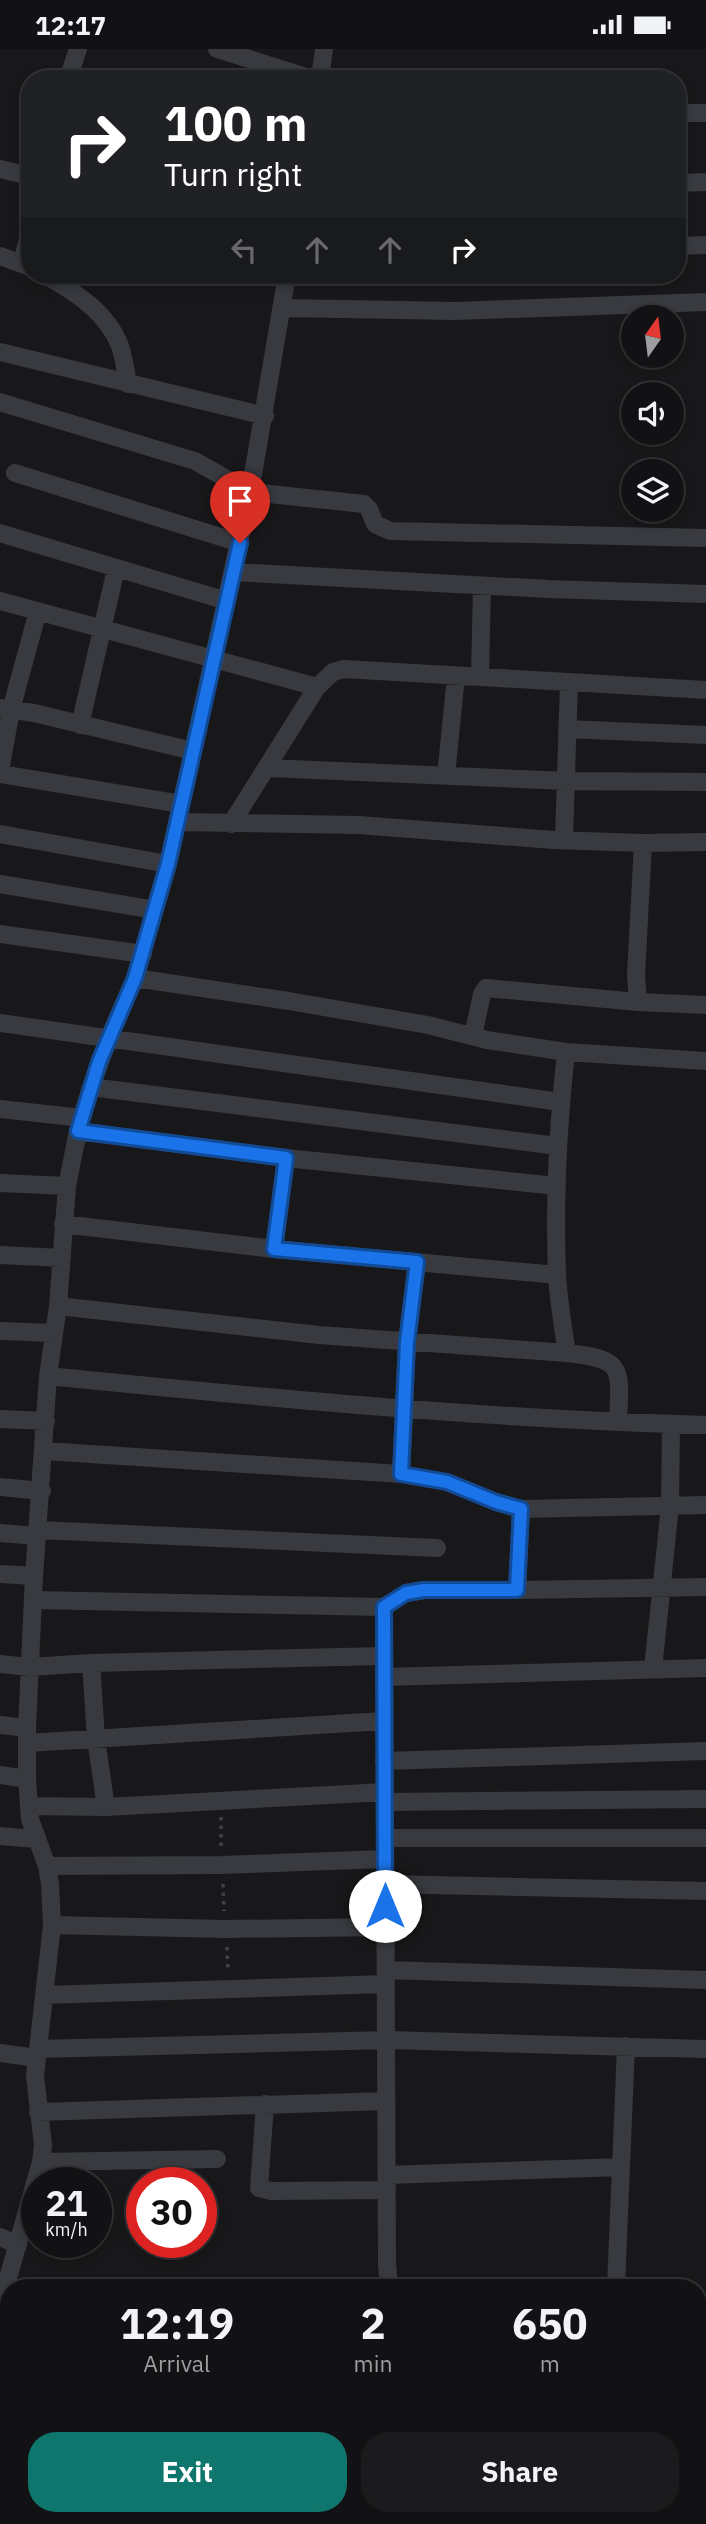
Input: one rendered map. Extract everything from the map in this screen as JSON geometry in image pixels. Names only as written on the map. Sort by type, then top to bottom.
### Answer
[{"type":"street","points":[[71,70],[78,49]]},
{"type":"street","points":[[217,49],[284,70]]},
{"type":"street","points":[[321,70],[324,49]]},
{"type":"street","points":[[686,113],[706,113]]},
{"type":"street","points":[[0,169],[21,174]]},
{"type":"street","points":[[686,183],[706,182]]},
{"type":"street","points":[[686,246],[706,245]]},
{"type":"street","points":[[0,256],[21,263]]},
{"type":"street","points":[[61,284],[74,291],[106,319],[120,346],[128,384]]},
{"type":"street","points":[[9,2279],[41,2162],[43,2145],[38,2112],[37,2054],[52,1925],[47,1866],[36,1839],[29,1806],[27,1736],[34,1576],[48,1376],[58,1306],[67,1186],[91,1087],[135,978],[168,864],[240,543],[265,416],[286,284]]},
{"type":"street","points":[[282,308],[456,311],[706,303]]},
{"type":"street","points":[[0,352],[265,416]]},
{"type":"street","points":[[0,402],[195,461],[250,492],[364,504],[375,524],[390,531],[706,538]]},
{"type":"street","points":[[15,473],[240,543]]},
{"type":"street","points":[[0,533],[227,601]]},
{"type":"street","points":[[80,725],[116,569]]},
{"type":"street","points":[[233,572],[482,586],[706,594]]},
{"type":"street","points":[[480,677],[482,586]]},
{"type":"street","points":[[0,601],[317,687]]},
{"type":"street","points":[[38,611],[6,709],[0,772],[232,824],[358,825],[643,843],[706,842]]},
{"type":"street","points":[[232,824],[317,687],[333,673],[344,669],[706,690]]},
{"type":"street","points":[[446,776],[456,676]]},
{"type":"street","points":[[564,839],[569,682]]},
{"type":"street","points":[[6,709],[193,751]]},
{"type":"street","points":[[567,729],[706,735]]},
{"type":"street","points":[[268,768],[567,781],[706,782]]},
{"type":"street","points":[[0,834],[168,864]]},
{"type":"street","points":[[638,1002],[636,975],[643,843]]},
{"type":"street","points":[[0,884],[155,910]]},
{"type":"street","points":[[0,934],[143,954]]},
{"type":"street","points":[[135,978],[289,1000],[428,1025],[473,1037],[566,1052],[706,1061]]},
{"type":"street","points":[[473,1037],[482,994],[486,988],[638,1002],[706,1005]]},
{"type":"street","points":[[0,1023],[560,1103]]},
{"type":"street","points":[[566,1052],[557,1146],[557,1275],[567,1353]]},
{"type":"street","points":[[91,1087],[557,1146]]},
{"type":"street","points":[[0,1109],[80,1125],[286,1158],[557,1186]]},
{"type":"street","points":[[274,1249],[286,1158]]},
{"type":"street","points":[[0,1183],[67,1186]]},
{"type":"street","points":[[64,1224],[274,1249],[557,1275]]},
{"type":"street","points":[[0,1255],[62,1258]]},
{"type":"street","points":[[401,1474],[407,1342],[417,1262]]},
{"type":"street","points":[[58,1306],[319,1335],[603,1358],[614,1367],[619,1381],[618,1422]]},
{"type":"street","points":[[0,1331],[54,1332]]},
{"type":"street","points":[[48,1376],[402,1409],[706,1425]]},
{"type":"street","points":[[0,1419],[46,1421]]},
{"type":"street","points":[[653,1669],[670,1506],[671,1424]]},
{"type":"street","points":[[44,1451],[401,1474],[447,1482],[521,1509],[706,1505]]},
{"type":"street","points":[[0,1487],[42,1491]]},
{"type":"street","points":[[517,1590],[521,1509]]},
{"type":"street","points":[[0,1533],[437,1548]]},
{"type":"street","points":[[0,1574],[34,1576]]},
{"type":"street","points":[[33,1600],[384,1607],[406,1593],[424,1590],[706,1587]]},
{"type":"street","points":[[384,1607],[389,2279]]},
{"type":"street","points":[[0,1664],[30,1668],[91,1663],[384,1656]]},
{"type":"street","points":[[91,1663],[96,1739],[106,1807]]},
{"type":"street","points":[[384,1677],[706,1668]]},
{"type":"street","points":[[0,1725],[27,1736],[96,1739],[384,1721]]},
{"type":"street","points":[[384,1761],[706,1751]]},
{"type":"street","points":[[0,1776],[27,1779]]},
{"type":"street","points":[[29,1806],[106,1807],[385,1797],[706,1799]]},
{"type":"street","points":[[0,1836],[36,1839]]},
{"type":"street","points":[[385,1838],[706,1838]]},
{"type":"street","points":[[47,1866],[222,1865],[385,1859]]},
{"type":"street","points":[[385,1884],[706,1891]]},
{"type":"street","points":[[52,1925],[225,1929],[385,1927]]},
{"type":"street","points":[[44,1995],[230,1990],[386,1977],[706,1980]]},
{"type":"street","points":[[0,2053],[37,2054],[387,2039],[706,2049]]},
{"type":"street","points":[[616,2279],[626,2046]]},
{"type":"street","points":[[38,2112],[386,2101]]},
{"type":"street","points":[[265,2104],[259,2188],[271,2191],[621,2167]]},
{"type":"street","points":[[41,2162],[217,2159]]},
{"type":"street","points":[[0,2237],[18,2245]]},
{"type":"path","points":[[221,1801],[230,1990]]},
{"type":"route","points":[[240,543],[168,864],[135,978],[99,1062],[78,1131],[286,1158],[274,1249],[417,1262],[407,1342],[401,1474],[447,1482],[521,1509],[517,1590],[424,1590],[406,1593],[384,1607],[385,1906]]}]
